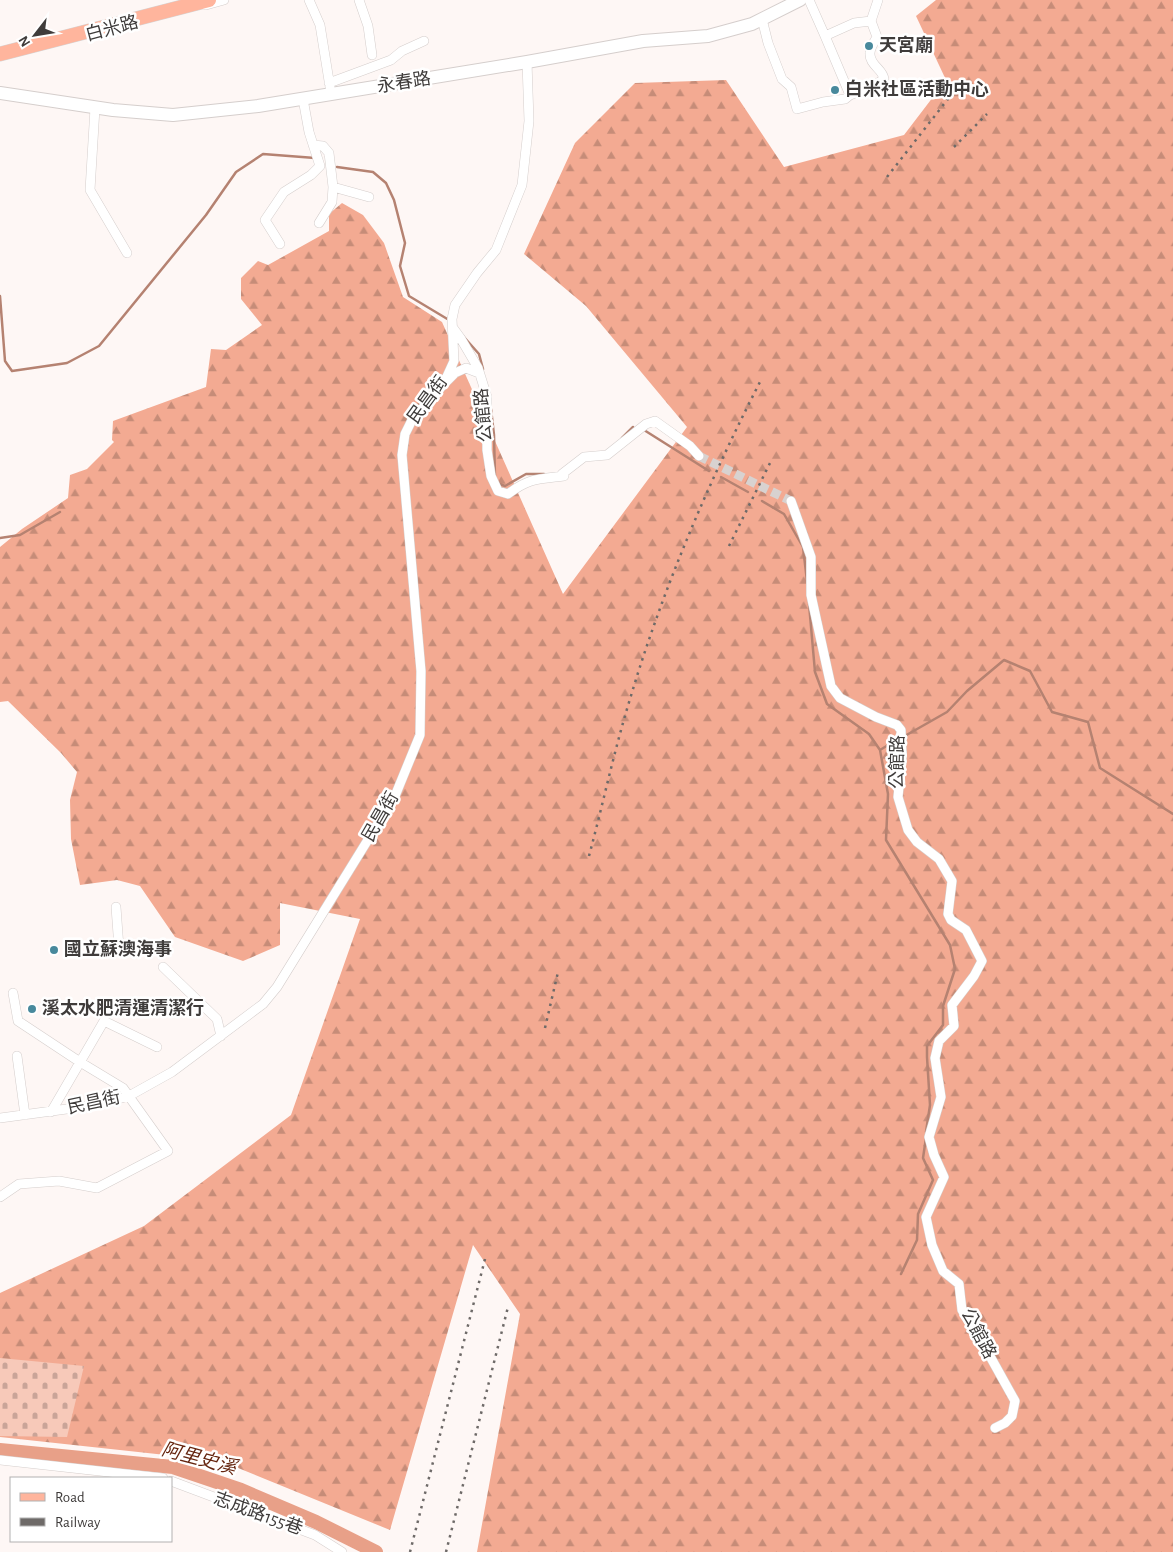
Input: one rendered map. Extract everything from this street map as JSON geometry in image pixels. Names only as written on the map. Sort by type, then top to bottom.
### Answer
[{"type":"main road","points":[[0,46],[178,0]]},
{"type":"main road","points":[[0,54],[209,0]]},
{"type":"street","name":"白米路","points":[[0,59],[224,0]]},
{"type":"street","points":[[309,0],[320,24],[330,89],[391,60],[402,51],[424,41]]},
{"type":"street","points":[[359,0],[368,26],[372,55]]},
{"type":"street","name":"永春路","points":[[0,93],[95,108],[173,116],[303,99],[330,89],[527,62],[642,41],[708,36],[752,24],[800,0]]},
{"type":"street","points":[[809,0],[850,95]]},
{"type":"street","points":[[762,19],[768,42],[782,79],[791,87],[798,109],[823,102],[845,99],[884,79],[882,72],[871,60],[870,53],[877,37],[871,20],[878,0]]},
{"type":"street","points":[[825,36],[854,23],[871,20]]},
{"type":"street","points":[[453,328],[455,305],[496,250],[522,185],[529,121],[527,62]]},
{"type":"street","points":[[280,244],[265,220],[284,192],[320,166],[309,132],[303,99]]},
{"type":"street","points":[[95,108],[90,190],[127,253]]},
{"type":"street","points":[[313,145],[323,146],[329,153],[333,187],[332,202],[319,222]]},
{"type":"street","points":[[333,187],[369,197]]},
{"type":"street","name":"公館路","points":[[453,328],[478,368],[487,397],[487,450],[491,476],[498,491],[508,494],[523,483],[536,479],[564,476],[562,474],[584,457],[597,454],[607,455],[646,424],[655,421],[690,446],[699,456]]},
{"type":"street","name":"民昌街","points":[[0,1118],[96,1105],[129,1096],[172,1072],[263,1004],[277,987],[395,796],[420,735],[421,671],[402,455],[404,434],[412,420],[443,385],[454,361],[453,328]]},
{"type":"street","points":[[443,385],[455,373],[466,368],[479,373]]},
{"type":"street","name":"公館路","points":[[792,501],[811,558],[811,595],[830,686],[840,698],[876,717],[897,725],[901,730],[902,756],[898,797],[908,830],[917,842],[939,859],[952,881],[948,914],[951,920],[966,930],[982,962],[952,1006],[954,1026],[940,1041],[935,1058],[941,1097],[929,1137],[934,1155],[944,1177],[926,1217],[932,1245],[944,1271],[959,1284],[962,1310],[1015,1401],[1012,1416],[1005,1423],[995,1428]]},
{"type":"street","points":[[116,907],[118,952]]},
{"type":"street","points":[[162,967],[217,1019],[221,1036]]},
{"type":"street","points":[[0,1198],[19,1184],[59,1181],[96,1188],[168,1151],[123,1088],[18,1021],[12,993]]},
{"type":"street","points":[[51,1112],[104,1021],[157,1047]]},
{"type":"street","points":[[17,1056],[25,1115]]},
{"type":"street","points":[[0,1460],[154,1477]]},
{"type":"street","name":"志成路155巷","points":[[172,1481],[315,1535],[342,1552]]},
{"type":"green space","points":[[936,0],[1173,0],[1173,1552],[477,1552],[520,1314],[473,1245],[390,1530],[221,1461],[0,1437],[0,1293],[144,1226],[291,1115],[360,919],[280,903],[280,945],[243,961],[175,937],[140,886],[117,880],[80,885],[71,839],[70,800],[77,772],[61,753],[8,701],[0,702],[0,547],[22,529],[68,498],[70,475],[87,469],[114,442],[112,440],[113,421],[206,387],[211,349],[226,350],[262,325],[241,299],[241,278],[258,261],[268,265],[329,231],[329,214],[342,203],[363,215],[384,243],[403,297],[442,322],[563,594],[687,427],[586,306],[524,254],[575,143],[635,83],[726,80],[784,167],[904,135],[946,80],[916,16]]},
{"type":"green space","points":[[0,1358],[84,1366],[67,1437],[0,1436]]},
{"type":"waterway","points":[[0,296],[5,361],[12,371],[67,363],[99,346],[206,215],[236,172],[263,154],[315,158]]},
{"type":"waterway","points":[[337,167],[373,172],[386,183],[394,200],[405,243],[400,266],[409,296],[449,320]]},
{"type":"waterway","points":[[463,336],[479,354],[483,369]]},
{"type":"waterway","points":[[491,409],[495,478]]},
{"type":"waterway","points":[[622,438],[633,427]]},
{"type":"waterway","points":[[644,430],[709,471]]},
{"type":"waterway","points":[[497,483],[505,486],[526,474],[544,474]]},
{"type":"waterway","points":[[721,477],[748,492]]},
{"type":"waterway","points":[[762,501],[784,514],[803,547],[807,581]]},
{"type":"waterway","points":[[0,538],[20,535],[60,512]]},
{"type":"waterway","points":[[809,604],[815,672],[827,704],[869,734],[880,750],[898,739]]},
{"type":"waterway","points":[[903,737],[947,712],[967,691],[1004,660],[1030,671],[1052,712],[1088,722],[1100,768],[1173,814]]},
{"type":"waterway","points":[[880,750],[888,794],[886,840],[950,945],[955,969],[943,1006],[943,1025],[927,1046],[930,1105],[926,1132]]},
{"type":"waterway","points":[[901,1274],[917,1240],[918,1214],[933,1180],[923,1158],[926,1138]]},
{"type":"waterway","name":"阿里史溪","points":[[0,1450],[173,1467],[241,1490],[316,1522],[376,1552]]},
{"type":"tunnel","points":[[699,456],[791,501]]},
{"type":"railway","points":[[887,177],[962,81]]},
{"type":"railway","points":[[954,147],[987,114]]},
{"type":"railway","points":[[589,856],[624,719],[657,616],[706,496],[762,378]]},
{"type":"railway","points":[[729,546],[772,459]]},
{"type":"railway","points":[[545,1028],[558,972]]},
{"type":"railway","points":[[410,1552],[485,1259]]},
{"type":"railway","points":[[446,1552],[508,1307]]},
{"type":"place","name":"天宮廟","points":[[869,46]]},
{"type":"place","name":"白米社區活動中心","points":[[835,90]]},
{"type":"place","name":"國立蘇澳海事","points":[[54,950]]},
{"type":"place","name":"溪太水肥清運清潔行","points":[[32,1009]]}]
